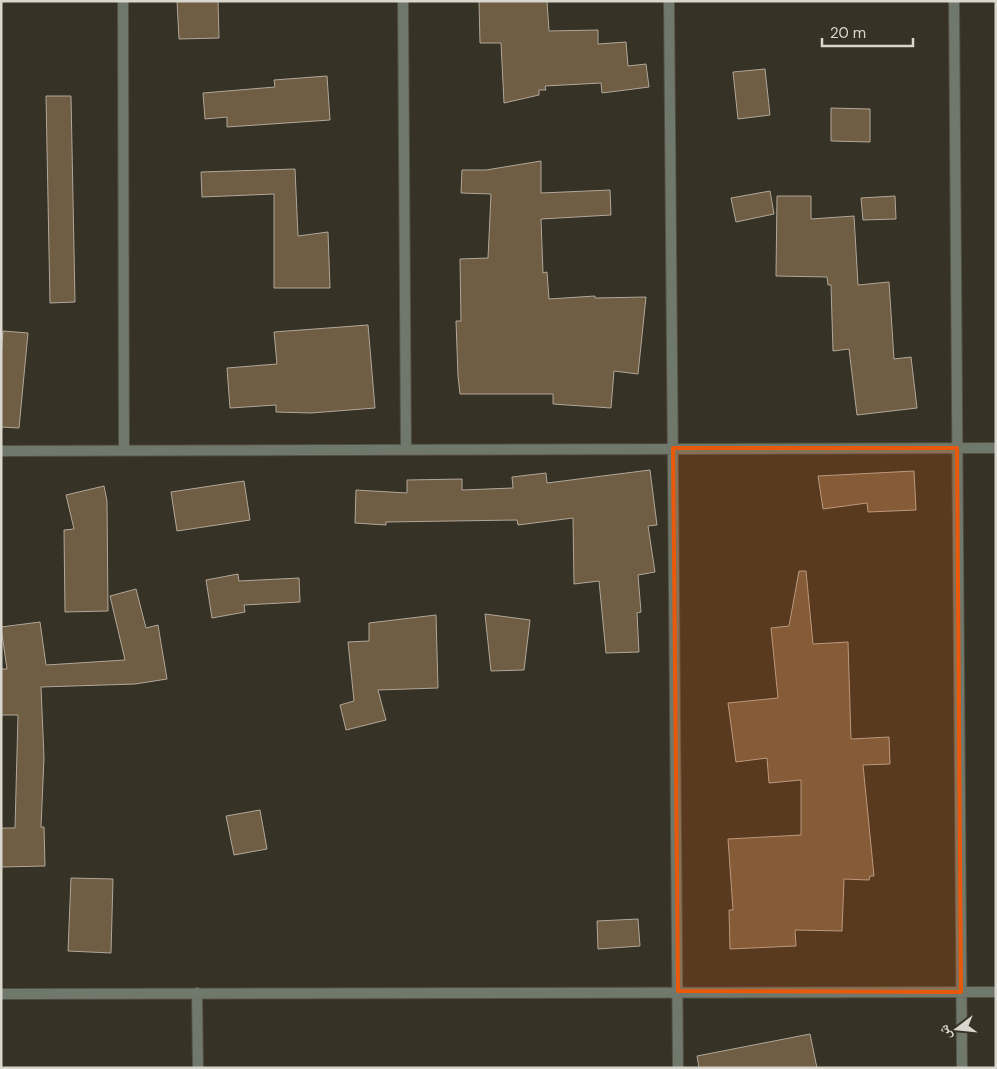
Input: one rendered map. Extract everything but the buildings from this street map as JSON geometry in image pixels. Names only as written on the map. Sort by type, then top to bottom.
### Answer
[{"type":"street","points":[[123,1],[124,450]]},
{"type":"street","points":[[403,1],[406,449]]},
{"type":"street","points":[[669,1],[678,1068]]},
{"type":"street","points":[[954,1],[962,1068]]},
{"type":"street","points":[[1,451],[996,448]]},
{"type":"street","points":[[1,994],[996,992]]},
{"type":"street","points":[[197,993],[198,1068]]},
{"type":"highlighted area","points":[[673,448],[957,448],[961,992],[678,991]]}]
